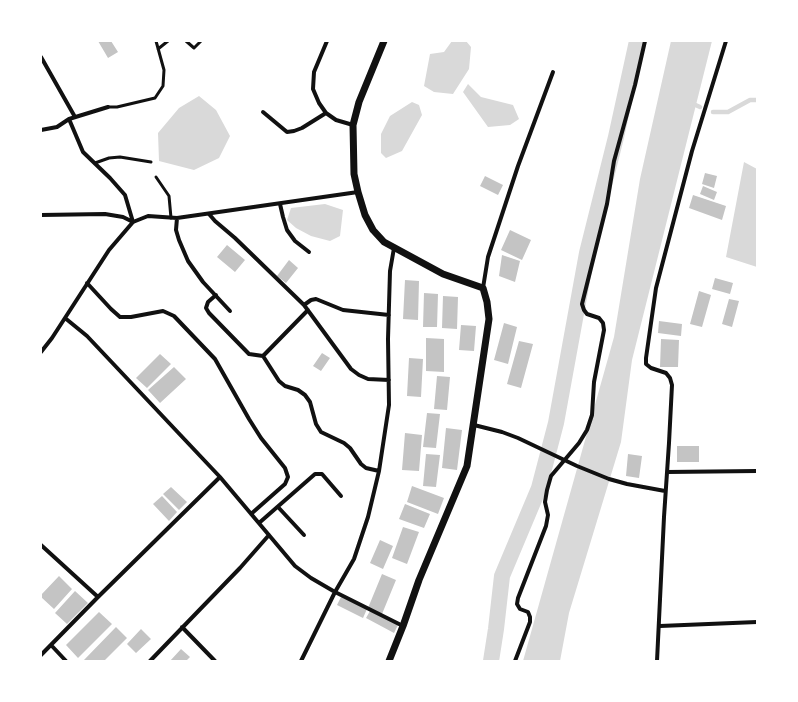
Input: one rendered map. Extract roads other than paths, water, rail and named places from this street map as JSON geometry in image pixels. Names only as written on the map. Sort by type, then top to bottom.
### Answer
[{"type":"street","points":[[327,41],[314,72],[313,89],[319,104],[326,113],[336,120],[353,125]]},
{"type":"street","points":[[384,41],[359,102],[353,125],[354,174],[365,215],[372,230],[384,242],[443,274],[483,288]]},
{"type":"street","points":[[515,661],[530,622],[528,612],[520,609],[517,604],[518,598],[546,526],[548,515],[545,502],[551,476],[579,443],[587,430],[592,415],[594,382],[604,330],[603,323],[599,318],[587,314],[582,304],[607,204],[614,161],[635,85],[645,41]]},
{"type":"street","points":[[657,661],[660,626],[665,491],[672,385],[670,378],[666,373],[651,368],[646,364],[646,358],[656,288],[692,151],[726,41]]},
{"type":"street","points":[[41,57],[75,117]]},
{"type":"street","points":[[389,661],[419,580],[467,466],[489,319],[488,302],[483,288],[488,257],[518,166],[553,72]]},
{"type":"street","points":[[41,130],[57,127],[69,119],[108,107]]},
{"type":"street","points":[[263,112],[287,132],[302,128],[326,113]]},
{"type":"street","points":[[69,119],[83,152],[110,178],[124,195],[133,222]]},
{"type":"street","points":[[41,352],[52,338],[109,250],[133,222],[148,216],[177,218],[358,192]]},
{"type":"street","points":[[280,204],[282,217],[287,230],[294,241],[309,252]]},
{"type":"street","points":[[41,215],[105,214],[123,217],[133,222]]},
{"type":"street","points":[[209,214],[304,305],[351,369],[368,379],[389,380]]},
{"type":"street","points":[[177,218],[176,230],[183,252],[195,272],[230,311]]},
{"type":"street","points":[[302,661],[335,592],[354,559],[368,517],[379,471],[389,405],[390,271],[394,248]]},
{"type":"street","points":[[87,283],[111,309],[120,316],[131,317],[162,310],[174,316],[215,359],[248,419],[285,468],[288,477],[285,484],[251,514]]},
{"type":"street","points":[[216,296],[208,302],[206,308],[208,313],[250,354],[263,356],[279,381],[285,386],[298,390],[305,395],[310,402],[316,424],[321,432],[344,443],[350,448],[361,464],[366,468],[379,471]]},
{"type":"street","points":[[304,305],[311,300],[316,299],[343,310],[389,315]]},
{"type":"street","points":[[263,356],[308,310]]},
{"type":"street","points":[[65,318],[87,336],[220,477],[295,566],[311,578],[335,592],[403,626]]},
{"type":"street","points":[[474,425],[502,432],[609,479],[665,491]]},
{"type":"street","points":[[667,472],[757,471]]},
{"type":"street","points":[[259,523],[315,474],[322,474],[341,496]]},
{"type":"street","points":[[41,655],[220,477]]},
{"type":"street","points":[[278,507],[304,536]]},
{"type":"street","points":[[150,661],[240,568],[269,535]]},
{"type":"street","points":[[41,545],[98,597]]},
{"type":"street","points":[[660,626],[757,622]]},
{"type":"street","points":[[182,627],[216,661]]},
{"type":"street","points":[[51,644],[66,661]]},
{"type":"lane","points":[[108,107],[117,107],[155,98],[162,86],[164,70],[156,41]]},
{"type":"lane","points":[[158,49],[168,41]]},
{"type":"lane","points":[[186,41],[194,48],[201,41]]},
{"type":"lane","points":[[95,163],[109,158],[120,157],[151,162]]},
{"type":"lane","points":[[156,177],[169,196],[171,218]]},
{"type":"waterway","points":[[491,661],[502,576],[539,488],[556,423],[587,253],[616,137],[637,41]]},
{"type":"waterway","points":[[713,112],[728,112],[750,100],[757,100]]},
{"type":"waterway","points":[[691,103],[700,107]]}]
